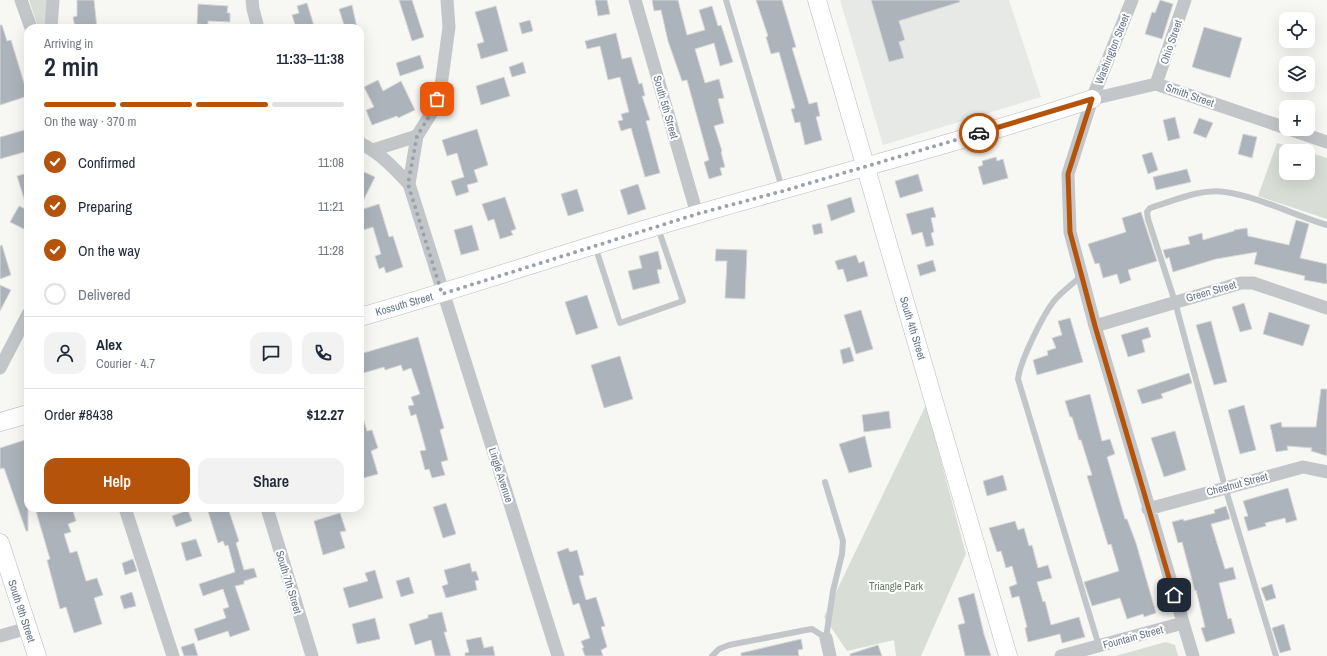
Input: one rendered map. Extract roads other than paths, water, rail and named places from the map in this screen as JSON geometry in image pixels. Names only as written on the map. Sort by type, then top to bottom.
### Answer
[{"type":"street","points":[[22,0],[30,24]]},
{"type":"street","points":[[51,24],[53,0]]},
{"type":"street","points":[[252,0],[257,24]]},
{"type":"street","points":[[408,184],[417,136],[432,112],[442,86],[449,27],[447,0]]},
{"type":"street","name":"South 5th Street","points":[[635,0],[697,214]]},
{"type":"street","name":"South 4th Street","points":[[817,0],[926,370],[1008,656]]},
{"type":"street","name":"Washington Street","points":[[1132,0],[1092,99],[1068,174],[1070,232],[1095,326],[1192,656]]},
{"type":"street","name":"Ohio Street","points":[[1156,84],[1186,0]]},
{"type":"street","name":"Smith Street","points":[[1092,99],[1156,84],[1279,126]]},
{"type":"street","name":"Kossuth Street","points":[[364,316],[442,294],[697,214],[783,191],[1092,99]]},
{"type":"street","points":[[373,150],[417,136]]},
{"type":"street","name":"Smith Street","points":[[1309,136],[1327,142]]},
{"type":"street","points":[[364,145],[373,150],[392,166],[408,184]]},
{"type":"street","name":"Lingle Avenue","points":[[408,184],[558,656]]},
{"type":"street","name":"Green Street","points":[[1095,326],[1226,286],[1253,283],[1327,308]]},
{"type":"street","points":[[0,368],[24,322]]},
{"type":"street","points":[[0,422],[24,415]]},
{"type":"street","name":"Chestnut Street","points":[[1148,508],[1303,467],[1327,472]]},
{"type":"street","points":[[126,512],[173,656]]},
{"type":"street","name":"South 7th Street","points":[[268,512],[312,656]]},
{"type":"street","name":"South 9th Street","points":[[0,543],[37,656]]},
{"type":"street","name":"Fountain Street","points":[[1061,656],[1182,624]]},
{"type":"street","points":[[0,636],[28,628]]},
{"type":"street","points":[[826,638],[830,656]]},
{"type":"lane","points":[[726,0],[783,191]]},
{"type":"lane","points":[[1276,656],[1225,487],[1175,302],[1147,212],[1150,208],[1198,194],[1224,191],[1261,201],[1327,225]]},
{"type":"lane","points":[[596,246],[620,323],[683,301],[657,226]]},
{"type":"lane","points":[[1081,276],[1054,301],[1034,337],[1019,371],[1018,379],[1099,646]]},
{"type":"lane","points":[[712,656],[719,649],[729,645],[800,630],[812,629],[826,638],[833,591],[842,554],[843,541],[825,482]]},
{"type":"park label","name":"Triangle Park","points":[[896,586]]}]
